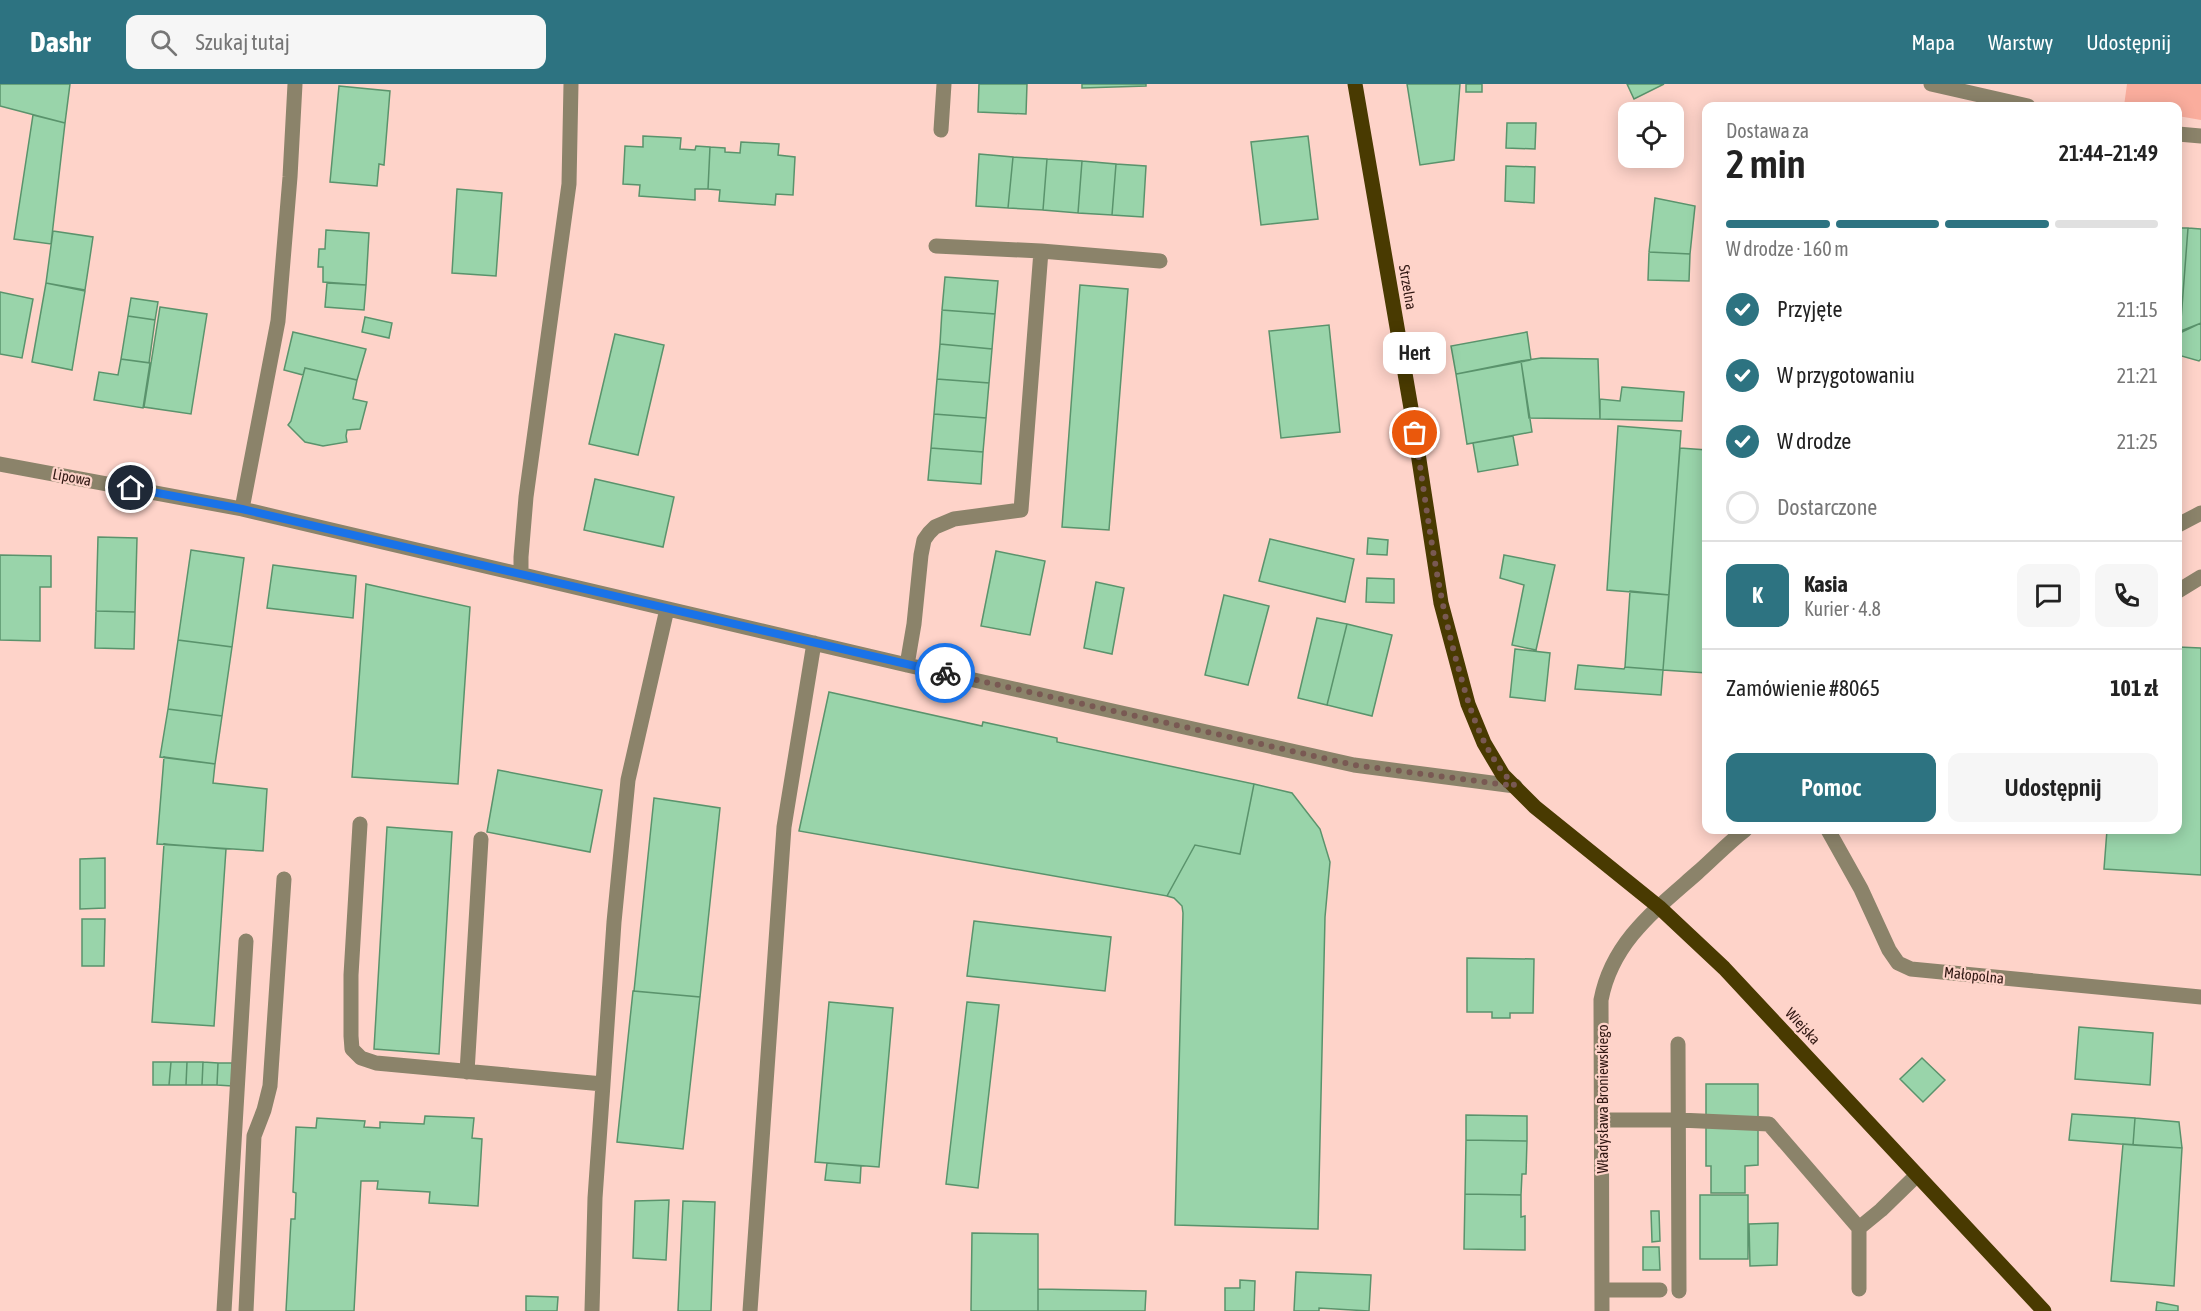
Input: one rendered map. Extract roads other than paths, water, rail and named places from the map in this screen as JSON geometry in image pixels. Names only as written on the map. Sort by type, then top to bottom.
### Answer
[{"type":"main road","name":"Strzelna","points":[[1355,84],[1441,603],[1468,704],[1495,763],[1515,786]]},
{"type":"main road","name":"Wiejska","points":[[1515,786],[1557,827],[1659,908],[1725,968],[2044,1311]]},
{"type":"street","points":[[242,509],[278,321],[295,84]]},
{"type":"street","points":[[521,574],[526,497],[569,184],[571,84]]},
{"type":"street","points":[[941,130],[944,84]]},
{"type":"street","points":[[1931,84],[2010,102]]},
{"type":"street","points":[[2182,134],[2201,136]]},
{"type":"street","points":[[936,246],[1041,251],[1160,261]]},
{"type":"street","points":[[907,665],[921,555],[928,533],[935,527],[954,519],[1021,510],[1041,251]]},
{"type":"street","name":"Lipowa","points":[[0,464],[242,509],[907,665],[1354,765],[1515,786]]},
{"type":"street","points":[[2182,523],[2201,513]]},
{"type":"street","points":[[2182,589],[2201,577]]},
{"type":"street","points":[[592,1311],[595,1198],[614,922],[628,780],[667,609]]},
{"type":"street","points":[[750,1311],[784,826],[814,643]]},
{"type":"street","points":[[360,824],[351,975],[352,1049],[361,1058],[376,1063],[603,1084]]},
{"type":"street","name":"Władysława Broniewskiego","points":[[1602,1311],[1601,1000],[1606,976],[1634,931],[1741,834]]},
{"type":"street","name":"Małopolna","points":[[1830,834],[1861,889],[1888,950],[1898,963],[1911,969],[2201,997]]},
{"type":"street","points":[[467,1072],[481,839]]},
{"type":"street","points":[[246,1311],[254,1136],[270,1086],[284,879]]},
{"type":"street","points":[[224,1311],[246,941]]},
{"type":"street","points":[[1678,1044],[1679,1290]]},
{"type":"street","points":[[1602,1120],[1679,1120],[1769,1124],[1859,1228],[1859,1289]]},
{"type":"street","points":[[1859,1228],[1917,1175]]},
{"type":"street","points":[[1602,1290],[1660,1290]]},
{"type":"place","name":"Hert","points":[[1415,433]]}]
